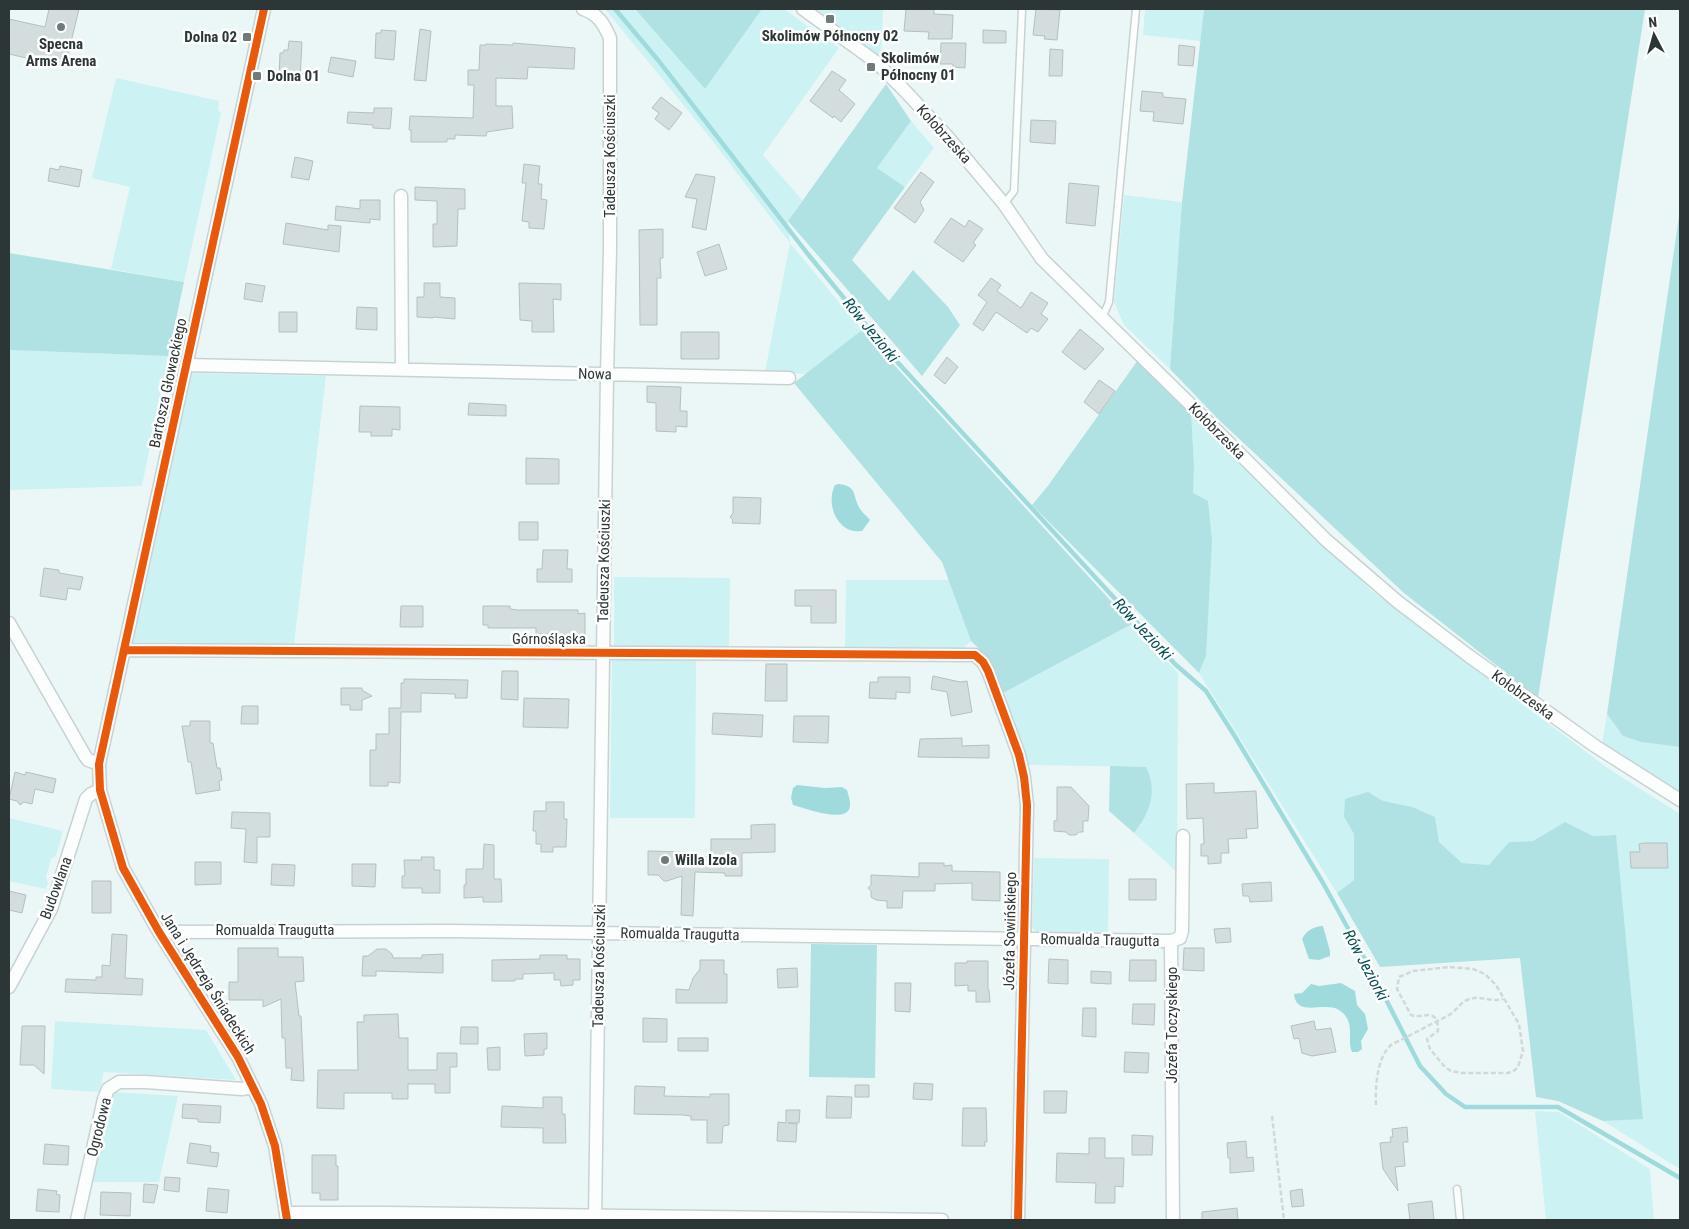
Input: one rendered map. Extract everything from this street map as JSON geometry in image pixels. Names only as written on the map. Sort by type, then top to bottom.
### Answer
[{"type":"street","name":"Bartosza Głowackiego","points":[[99,764],[264,9]]},
{"type":"street","name":"Tadeusza Kościuszki","points":[[583,9],[590,11],[604,24],[610,38],[610,250],[595,1218]]},
{"type":"street","name":"Kołobrzeska","points":[[803,9],[868,56],[888,74],[946,134],[1004,204],[1042,259],[1326,540],[1398,602],[1469,656],[1595,746],[1680,800]]},
{"type":"street","points":[[401,196],[402,369]]},
{"type":"street","name":"Nowa","points":[[186,365],[789,378]]},
{"type":"street","points":[[9,623],[85,756],[88,760],[99,764]]},
{"type":"street","name":"Górnośląska","points":[[124,650],[974,655]]},
{"type":"street","name":"Józefa Sowińskiego","points":[[974,655],[983,662],[988,671],[1019,755],[1027,805],[1018,1220]]},
{"type":"street","name":"Jana i Jędrzeja Śniadeckich","points":[[99,764],[100,790],[123,868],[159,932],[238,1058],[262,1104],[276,1146],[287,1217]]},
{"type":"street","name":"Budowlana","points":[[9,987],[51,909],[86,799],[91,794],[100,790]]},
{"type":"street","points":[[1171,941],[1180,938],[1182,932],[1183,836]]},
{"type":"street","name":"Romualda Traugutta","points":[[159,932],[351,930],[1171,941]]},
{"type":"street","name":"Józefa Toczyskiego","points":[[1171,941],[1173,1220]]},
{"type":"street","name":"Ogrodowa","points":[[77,1220],[104,1100],[108,1089],[113,1085],[119,1082],[146,1082],[242,1089],[253,1087]]},
{"type":"street","points":[[287,1217],[387,1213],[595,1218],[942,1220]]},
{"type":"lane","points":[[1004,204],[1014,191],[1022,9]]},
{"type":"lane","points":[[1102,318],[1108,302],[1136,9]]},
{"type":"lane","points":[[1457,1189],[1460,1220]]},
{"type":"path","points":[[1450,967],[1473,968],[1481,971],[1496,985],[1519,1024],[1523,1051],[1518,1067],[1508,1073],[1451,1071],[1445,1067],[1427,1043],[1427,1040],[1438,1031],[1436,1021],[1433,1016],[1428,1014],[1417,1017],[1409,1013],[1397,989],[1399,977],[1413,972],[1450,967]]},
{"type":"path","points":[[1376,1105],[1375,1085],[1385,1050],[1391,1045],[1453,1013],[1463,1002],[1474,997],[1494,1001],[1504,999]]},
{"type":"path","points":[[1272,1116],[1284,1220]]},
{"type":"shaded area","points":[[605,9],[635,9],[705,89],[762,9],[784,9],[839,48],[763,155],[802,200],[788,221],[790,243],[708,135]]},
{"type":"shaded area","points":[[635,9],[762,9],[705,89]]},
{"type":"shaded area","points":[[817,9],[883,9],[881,57]]},
{"type":"shaded area","points":[[1145,9],[1204,9],[1201,41],[1143,35]]},
{"type":"shaded area","points":[[1204,9],[1645,9],[1538,698],[1404,593],[1218,419],[1170,369],[1182,202]]},
{"type":"shaded area","points":[[116,78],[219,101],[218,110],[221,113],[184,282],[111,269],[130,187],[92,178]]},
{"type":"shaded area","points":[[886,84],[911,121],[877,168],[905,187],[852,260],[889,301],[913,270],[948,307],[960,325],[922,376],[788,221]]},
{"type":"shaded area","points":[[911,121],[934,148],[905,187],[877,168]]},
{"type":"shaded area","points":[[1124,195],[1182,202],[1170,369],[1124,325],[1114,302]]},
{"type":"shaded area","points":[[1680,209],[1680,747],[1641,742],[1623,736],[1607,714]]},
{"type":"shaded area","points":[[790,243],[862,330],[808,374],[765,372]]},
{"type":"shaded area","points":[[9,253],[184,282],[168,356],[9,350]]},
{"type":"shaded area","points":[[862,330],[1132,624],[1003,693],[989,659],[971,641],[942,562],[794,383]]},
{"type":"shaded area","points":[[9,350],[168,356],[142,486],[9,490]]},
{"type":"shaded area","points":[[1138,360],[1191,411],[1194,467],[1193,493],[1208,501],[1212,541],[1206,656],[1199,673],[1032,505]]},
{"type":"shaded area","points":[[192,373],[326,376],[294,644],[133,642]]},
{"type":"shaded area","points":[[1191,411],[1372,591],[1609,769],[1680,814],[1680,1169],[1603,1121],[1643,1118],[1615,835],[1593,836],[1565,822],[1533,841],[1509,842],[1489,865],[1462,863],[1439,842],[1412,807],[1383,802],[1344,817],[1354,834],[1354,880],[1337,893],[1199,673],[1206,656],[1193,494],[1194,467]]},
{"type":"shaded area","points":[[839,484],[852,489],[860,509],[870,520],[862,531],[846,528],[836,517],[833,509],[832,493],[835,485]]},
{"type":"shaded area","points":[[614,577],[730,578],[729,648],[614,647]]},
{"type":"shaded area","points":[[846,580],[949,580],[971,641],[960,651],[845,649]]},
{"type":"shaded area","points":[[1132,624],[1178,673],[1177,872],[1134,833],[1141,824],[1146,767],[1029,765],[1003,693]]},
{"type":"shaded area","points":[[612,660],[696,660],[695,818],[610,818]]},
{"type":"shaded area","points":[[1607,714],[1623,736],[1641,742],[1680,747],[1680,791],[1602,744]]},
{"type":"shaded area","points":[[1110,766],[1146,767],[1150,776],[1152,793],[1148,810],[1134,833],[1109,811]]},
{"type":"shaded area","points":[[797,785],[825,788],[842,787],[847,790],[850,806],[847,812],[834,815],[793,805],[791,798],[793,788]]},
{"type":"shaded area","points":[[1368,792],[1383,801],[1412,807],[1435,817],[1439,842],[1462,863],[1489,865],[1509,842],[1533,841],[1565,822],[1593,836],[1616,835],[1643,1119],[1603,1121],[1558,1101],[1536,1097],[1520,958],[1380,967],[1337,893],[1354,880],[1354,834],[1344,817],[1345,799]]},
{"type":"shaded area","points":[[9,818],[63,831],[56,856],[51,859],[46,877],[48,883],[46,889],[9,881]]},
{"type":"shaded area","points":[[1034,858],[1109,859],[1108,933],[1037,932],[1032,928]]},
{"type":"shaded area","points":[[1323,926],[1330,956],[1319,960],[1309,959],[1302,939],[1311,929]]},
{"type":"shaded area","points":[[811,944],[877,945],[875,1078],[809,1077]]},
{"type":"shaded area","points":[[1341,983],[1355,991],[1357,1005],[1365,1014],[1368,1029],[1361,1041],[1362,1049],[1358,1052],[1352,1052],[1348,1020],[1339,1010],[1326,1007],[1305,1007],[1296,1001],[1294,994],[1302,993],[1311,984],[1319,986]]},
{"type":"shaded area","points":[[55,1021],[206,1030],[236,1080],[104,1072],[99,1092],[51,1089]]},
{"type":"shaded area","points":[[113,1092],[178,1096],[159,1182],[93,1182]]},
{"type":"shaded area","points":[[1535,1111],[1559,1112],[1650,1169],[1654,1220],[1546,1220]]},
{"type":"building","points":[[49,9],[79,9],[66,63],[36,57],[35,60],[9,54],[9,19],[45,27]]},
{"type":"building","points":[[906,9],[934,9],[934,14],[953,15],[952,39],[928,39],[929,32],[904,31]]},
{"type":"building","points":[[1036,9],[1060,10],[1057,40],[1044,39],[1045,36],[1033,35]]},
{"type":"building","points":[[420,29],[431,31],[426,81],[414,80]]},
{"type":"building","points":[[381,30],[396,31],[394,60],[375,58],[376,33],[381,33]]},
{"type":"building","points":[[983,30],[1006,31],[1006,43],[983,43]]},
{"type":"building","points":[[289,41],[302,42],[300,79],[279,78],[280,53],[288,50]]},
{"type":"building","points":[[513,43],[575,48],[574,69],[528,67],[527,79],[496,78],[496,106],[512,106],[513,128],[487,132],[486,136],[455,135],[455,139],[447,139],[447,142],[411,142],[411,130],[409,130],[410,116],[473,118],[474,85],[468,85],[468,70],[479,70],[480,45],[513,45]]},
{"type":"building","points":[[941,43],[966,43],[965,68],[953,67],[953,64],[940,64]]},
{"type":"building","points":[[1179,45],[1195,47],[1193,66],[1178,65]]},
{"type":"building","points":[[1050,49],[1063,50],[1062,76],[1049,76]]},
{"type":"building","points":[[331,57],[356,61],[353,77],[328,72]]},
{"type":"building","points":[[832,71],[846,80],[839,90],[855,104],[841,122],[810,101]]},
{"type":"building","points":[[1142,91],[1163,93],[1163,97],[1186,99],[1183,124],[1153,121],[1154,112],[1140,111]]},
{"type":"building","points":[[661,97],[682,113],[669,130],[655,119],[659,113],[652,108]]},
{"type":"building","points":[[374,108],[392,108],[390,129],[373,128],[373,125],[347,123],[348,112],[374,113]]},
{"type":"building","points":[[1031,120],[1056,121],[1055,144],[1030,142]]},
{"type":"building","points":[[295,157],[313,161],[309,180],[291,177]]},
{"type":"building","points":[[524,164],[540,166],[538,184],[542,184],[541,199],[547,200],[544,229],[529,228],[529,222],[522,221],[526,183],[522,183]]},
{"type":"building","points":[[60,166],[82,170],[79,187],[48,181],[50,168],[59,170]]},
{"type":"building","points":[[921,172],[934,182],[920,202],[924,210],[915,223],[894,208]]},
{"type":"building","points":[[696,174],[715,177],[706,230],[692,227],[697,199],[685,197]]},
{"type":"building","points":[[1069,183],[1099,186],[1095,226],[1066,223]]},
{"type":"building","points":[[415,187],[465,189],[465,209],[458,209],[457,246],[433,247],[433,224],[437,224],[437,201],[415,200]]},
{"type":"building","points":[[360,200],[380,200],[380,220],[370,219],[370,223],[335,220],[336,206],[360,209]]},
{"type":"building","points":[[951,218],[965,227],[969,220],[983,229],[973,243],[976,245],[963,262],[934,242]]},
{"type":"building","points":[[286,223],[328,230],[328,225],[341,226],[339,252],[283,244]]},
{"type":"building","points":[[663,229],[663,258],[660,258],[661,278],[657,278],[657,325],[640,325],[639,230]]},
{"type":"building","points":[[719,244],[727,269],[705,276],[697,252]]},
{"type":"building","points":[[991,278],[1001,285],[997,291],[1021,308],[1031,292],[1048,303],[1041,314],[1048,319],[1038,332],[1031,328],[1027,333],[996,312],[983,331],[973,324],[987,302],[978,295]]},
{"type":"building","points":[[246,283],[265,286],[262,302],[244,299]]},
{"type":"building","points":[[424,283],[440,283],[440,297],[455,298],[455,319],[417,317],[417,297],[424,297]]},
{"type":"building","points":[[519,283],[561,284],[561,300],[553,299],[554,332],[532,332],[532,321],[520,320]]},
{"type":"building","points":[[357,307],[377,308],[377,330],[356,329]]},
{"type":"building","points":[[279,312],[297,312],[297,332],[279,332]]},
{"type":"building","points":[[1080,329],[1104,349],[1085,370],[1062,352]]},
{"type":"building","points":[[681,332],[719,332],[719,359],[681,359]]},
{"type":"building","points":[[947,357],[958,367],[945,384],[934,375]]},
{"type":"building","points":[[1099,380],[1115,391],[1099,414],[1084,402]]},
{"type":"building","points":[[647,386],[681,387],[680,411],[687,411],[687,427],[676,426],[676,432],[656,431],[656,403],[647,402]]},
{"type":"building","points":[[469,403],[506,405],[506,416],[468,415]]},
{"type":"building","points":[[360,406],[400,407],[400,430],[392,429],[392,436],[371,436],[371,432],[359,432]]},
{"type":"building","points":[[526,458],[559,459],[559,484],[526,484]]},
{"type":"building","points":[[733,497],[761,498],[760,524],[732,523],[733,520],[730,517],[733,513]]},
{"type":"building","points":[[519,522],[538,522],[538,540],[519,540]]},
{"type":"building","points":[[543,550],[568,550],[567,569],[572,569],[572,582],[537,582],[537,569],[542,569]]},
{"type":"building","points":[[44,568],[83,577],[80,590],[68,588],[66,600],[40,596]]},
{"type":"building","points":[[795,590],[836,590],[836,623],[811,623],[811,606],[795,606]]},
{"type":"building","points":[[401,606],[423,606],[423,627],[400,627]]},
{"type":"building","points":[[483,606],[510,606],[510,609],[517,610],[578,610],[578,614],[585,613],[585,635],[536,634],[536,628],[488,628],[488,625],[483,625]]},
{"type":"building","points":[[766,664],[787,664],[787,701],[765,701]]},
{"type":"building","points":[[502,671],[518,671],[518,700],[501,699]]},
{"type":"building","points":[[933,676],[960,682],[967,681],[972,712],[951,716],[947,692],[931,689]]},
{"type":"building","points":[[878,677],[910,677],[910,693],[896,692],[896,699],[869,698],[870,682],[878,682]]},
{"type":"building","points":[[404,679],[468,680],[467,698],[455,698],[455,694],[421,693],[421,712],[401,712],[400,783],[388,782],[388,786],[370,786],[370,750],[376,750],[376,734],[389,734],[389,708],[401,708],[401,683],[404,683]]},
{"type":"building","points":[[341,688],[362,688],[362,690],[372,696],[362,700],[362,710],[350,710],[350,705],[341,705]]},
{"type":"building","points":[[524,698],[569,699],[568,728],[523,727]]},
{"type":"building","points":[[242,706],[258,706],[258,724],[241,724]]},
{"type":"building","points":[[713,713],[763,715],[762,737],[712,734]]},
{"type":"building","points":[[794,716],[829,716],[828,743],[793,742]]},
{"type":"building","points":[[190,721],[210,721],[210,743],[213,743],[217,768],[220,768],[222,780],[219,781],[220,790],[196,794],[191,762],[188,762],[182,726],[190,726]]},
{"type":"building","points":[[962,738],[962,746],[989,745],[989,758],[918,757],[920,739]]},
{"type":"building","points":[[15,772],[25,775],[26,772],[56,779],[53,793],[35,789],[32,804],[24,802],[20,805],[17,801],[9,799]]},
{"type":"building","points":[[1214,783],[1214,793],[1256,791],[1258,828],[1246,829],[1247,838],[1228,839],[1229,853],[1221,853],[1221,863],[1208,864],[1208,856],[1201,856],[1201,844],[1204,844],[1203,818],[1187,819],[1186,784]]},
{"type":"building","points":[[1057,787],[1071,787],[1089,806],[1088,821],[1083,821],[1083,832],[1069,835],[1066,832],[1054,831],[1054,821],[1057,820]]},
{"type":"building","points":[[546,802],[564,802],[564,819],[567,819],[566,847],[553,847],[553,852],[541,852],[541,844],[536,844],[536,831],[533,831],[534,811],[546,811]]},
{"type":"building","points":[[232,812],[270,813],[270,837],[257,837],[257,863],[244,862],[246,829],[231,828]]},
{"type":"building","points":[[775,824],[775,852],[742,853],[742,876],[725,876],[725,873],[695,872],[693,916],[681,915],[682,876],[664,881],[658,875],[648,875],[648,851],[686,852],[686,855],[711,857],[711,839],[751,839],[751,825]]},
{"type":"building","points":[[1667,843],[1668,868],[1631,868],[1630,852],[1640,852],[1639,844]]},
{"type":"building","points":[[484,844],[494,845],[494,879],[501,879],[502,902],[483,902],[483,897],[464,898],[466,869],[483,869]]},
{"type":"building","points":[[421,857],[434,857],[434,870],[440,870],[440,893],[422,893],[422,888],[402,888],[402,876],[405,876],[404,860],[422,860]]},
{"type":"building","points":[[195,862],[221,862],[221,884],[195,885]]},
{"type":"building","points":[[919,863],[944,863],[944,866],[952,865],[952,871],[1000,872],[1000,901],[972,900],[972,883],[935,884],[935,891],[903,891],[902,908],[887,908],[887,901],[876,900],[871,897],[871,891],[868,888],[871,885],[871,875],[919,877]]},
{"type":"building","points":[[272,864],[295,865],[294,886],[271,885]]},
{"type":"building","points":[[352,864],[376,864],[375,887],[352,886]]},
{"type":"building","points":[[1129,879],[1156,879],[1156,900],[1129,900]]},
{"type":"building","points":[[92,881],[111,881],[111,913],[92,913]]},
{"type":"building","points":[[1271,882],[1272,901],[1250,902],[1249,896],[1243,896],[1242,884]]},
{"type":"building","points":[[9,891],[26,895],[22,913],[9,910]]},
{"type":"building","points":[[1230,928],[1231,942],[1216,943],[1214,929]]},
{"type":"building","points":[[112,934],[127,935],[125,978],[143,979],[142,995],[65,992],[66,979],[96,980],[96,977],[102,977],[102,965],[110,966]]},
{"type":"building","points":[[238,948],[278,948],[278,957],[303,957],[304,981],[295,982],[299,1016],[301,1016],[304,1081],[291,1080],[292,1068],[286,1068],[285,1038],[282,1038],[281,999],[263,1007],[263,1000],[229,1000],[229,982],[238,982]]},
{"type":"building","points":[[1184,948],[1204,948],[1204,971],[1183,970]]},
{"type":"building","points":[[377,949],[386,949],[392,954],[393,958],[422,958],[422,955],[443,954],[443,973],[376,971],[376,976],[362,976],[363,956],[368,956]]},
{"type":"building","points":[[540,955],[567,955],[567,959],[580,959],[580,980],[573,980],[573,985],[561,986],[560,980],[554,980],[554,973],[523,974],[523,979],[515,979],[515,981],[492,981],[492,960],[540,959]]},
{"type":"building","points":[[1049,959],[1068,960],[1068,984],[1048,983]]},
{"type":"building","points":[[700,960],[724,960],[724,974],[727,974],[727,1003],[676,1003],[676,989],[689,990],[693,978],[700,969]]},
{"type":"building","points":[[1130,960],[1156,960],[1156,981],[1129,981]]},
{"type":"building","points":[[967,961],[988,961],[990,1002],[976,1002],[976,991],[968,991],[968,985],[955,986],[955,963],[967,963]]},
{"type":"building","points":[[797,968],[798,987],[778,988],[777,969]]},
{"type":"building","points":[[1091,971],[1111,972],[1111,984],[1091,983]]},
{"type":"building","points":[[895,983],[911,983],[910,1012],[895,1011]]},
{"type":"building","points":[[1133,1004],[1155,1004],[1154,1025],[1132,1024]]},
{"type":"building","points":[[1083,1008],[1096,1008],[1096,1037],[1082,1036]]},
{"type":"building","points":[[398,1014],[399,1038],[408,1038],[408,1070],[437,1070],[437,1053],[457,1053],[457,1067],[450,1067],[450,1093],[435,1093],[435,1084],[408,1084],[408,1099],[392,1099],[392,1093],[344,1093],[344,1109],[317,1108],[318,1070],[358,1070],[357,1022],[364,1022],[364,1015]]},
{"type":"building","points":[[643,1018],[667,1019],[667,1042],[643,1042]]},
{"type":"building","points":[[1314,1021],[1316,1030],[1331,1028],[1336,1052],[1312,1056],[1302,1053],[1299,1038],[1294,1039],[1291,1026]]},
{"type":"building","points":[[22,1026],[45,1026],[44,1074],[34,1065],[20,1065]]},
{"type":"building","points":[[461,1027],[478,1027],[478,1044],[460,1044]]},
{"type":"building","points":[[547,1033],[547,1049],[544,1049],[544,1055],[525,1056],[524,1034]]},
{"type":"building","points":[[678,1038],[708,1038],[708,1051],[678,1051]]},
{"type":"building","points":[[500,1047],[500,1070],[488,1070],[487,1048]]},
{"type":"building","points":[[1125,1052],[1149,1053],[1148,1073],[1124,1072]]},
{"type":"building","points":[[914,1083],[933,1084],[932,1100],[913,1099]]},
{"type":"building","points":[[855,1085],[869,1085],[869,1097],[855,1097]]},
{"type":"building","points":[[635,1086],[665,1087],[664,1096],[710,1097],[710,1094],[729,1094],[729,1125],[723,1126],[722,1143],[707,1143],[707,1120],[691,1120],[691,1116],[683,1115],[634,1114]]},
{"type":"building","points":[[1044,1091],[1067,1091],[1066,1113],[1044,1113]]},
{"type":"building","points":[[827,1096],[852,1097],[851,1118],[826,1118]]},
{"type":"building","points":[[543,1097],[562,1097],[562,1114],[565,1114],[566,1143],[543,1143],[543,1128],[501,1127],[502,1106],[543,1108]]},
{"type":"building","points":[[183,1104],[221,1106],[220,1123],[198,1122],[198,1119],[182,1118]]},
{"type":"building","points":[[963,1108],[986,1108],[987,1142],[985,1141],[985,1146],[962,1146]]},
{"type":"building","points":[[786,1110],[800,1110],[799,1123],[788,1123],[797,1124],[796,1142],[777,1141],[778,1122],[786,1123]]},
{"type":"building","points":[[1407,1127],[1408,1142],[1403,1142],[1405,1166],[1395,1167],[1398,1191],[1383,1169],[1380,1143],[1391,1142],[1390,1137],[1393,1137],[1392,1129]]},
{"type":"building","points":[[1132,1135],[1153,1136],[1152,1155],[1132,1155]]},
{"type":"building","points":[[1089,1138],[1105,1138],[1105,1158],[1124,1158],[1123,1187],[1115,1186],[1115,1203],[1095,1203],[1096,1183],[1056,1182],[1057,1153],[1089,1154]]},
{"type":"building","points":[[1246,1141],[1247,1158],[1253,1157],[1254,1171],[1230,1173],[1227,1143]]},
{"type":"building","points":[[190,1143],[211,1146],[210,1152],[219,1153],[217,1167],[187,1163]]},
{"type":"building","points":[[45,1144],[69,1146],[68,1165],[43,1164]]},
{"type":"building","points":[[312,1155],[336,1155],[336,1166],[338,1166],[338,1200],[320,1200],[320,1193],[312,1193]]},
{"type":"building","points":[[165,1177],[180,1178],[179,1192],[164,1190]]},
{"type":"building","points":[[144,1184],[158,1185],[154,1203],[143,1202]]},
{"type":"building","points":[[208,1188],[229,1190],[227,1213],[206,1211]]},
{"type":"building","points":[[38,1189],[57,1191],[56,1194],[60,1195],[59,1212],[36,1211]]},
{"type":"building","points":[[1302,1189],[1304,1206],[1292,1207],[1290,1191]]},
{"type":"building","points":[[101,1192],[131,1193],[130,1216],[100,1215]]},
{"type":"building","points":[[1432,1201],[1434,1220],[1410,1220],[1408,1204]]},
{"type":"building","points":[[1237,1208],[1238,1220],[1202,1220],[1202,1212]]},
{"type":"waterway","name":"Rów Jeziorki","points":[[615,9],[658,60],[807,253],[889,353],[1175,664],[1206,691],[1323,883],[1372,972],[1420,1066],[1446,1094],[1465,1107],[1558,1107],[1680,1178]]},
{"type":"cycle path","points":[[264,9],[99,764],[100,790],[123,868],[159,932],[238,1057],[261,1104],[275,1146],[287,1220]]},
{"type":"cycle path","points":[[124,650],[975,655],[983,662],[988,671],[1019,755],[1027,805],[1018,1220]]},
{"type":"place","name":"Skolimów Północny 02","points":[[830,19]]},
{"type":"place","name":"Specna Arms Arena","points":[[61,27]]},
{"type":"place","name":"Dolna 02","points":[[247,37]]},
{"type":"place","name":"Skolimów Północny 01","points":[[871,67]]},
{"type":"place","name":"Dolna 01","points":[[257,76]]},
{"type":"place","name":"Willa Izola","points":[[665,860]]}]
